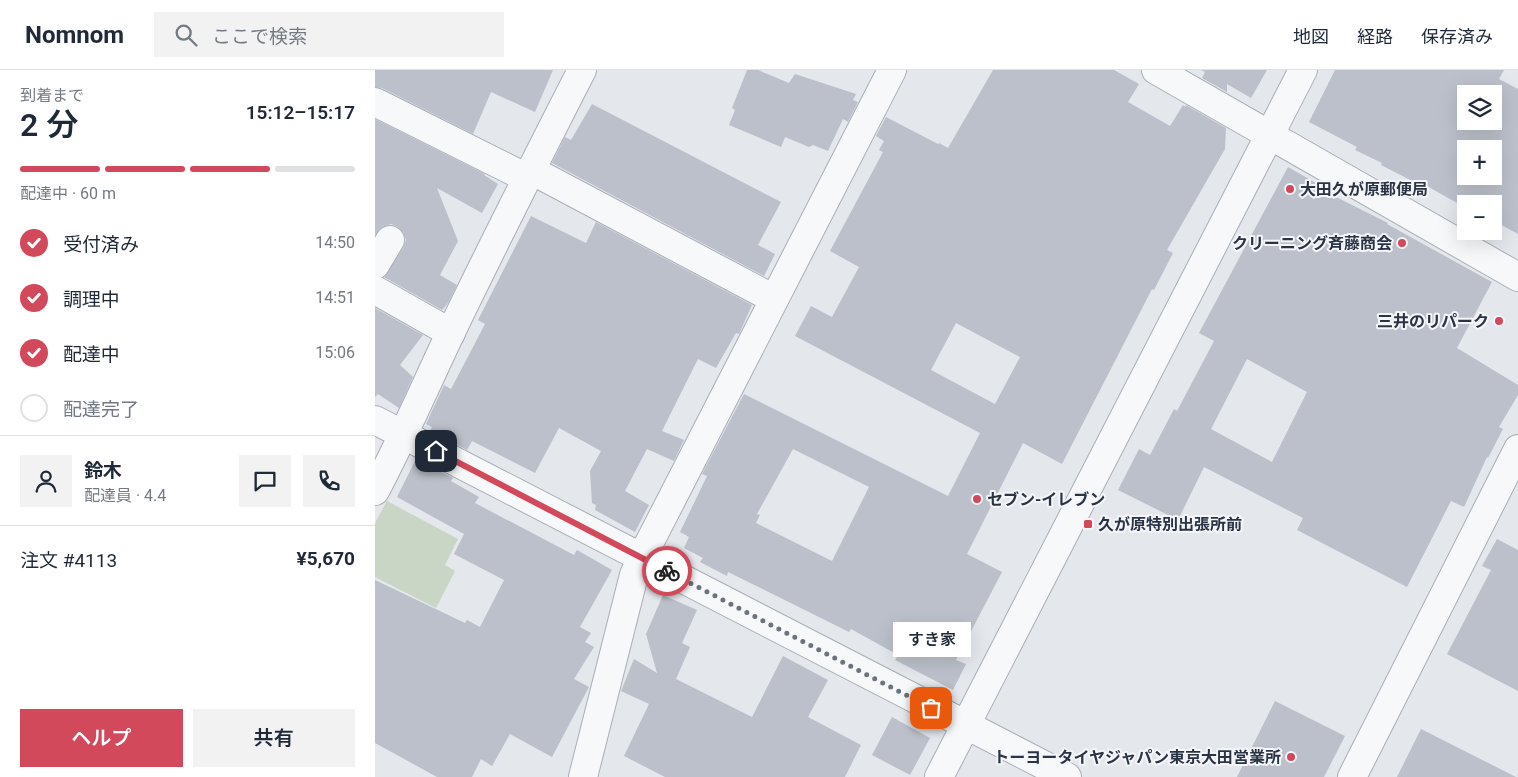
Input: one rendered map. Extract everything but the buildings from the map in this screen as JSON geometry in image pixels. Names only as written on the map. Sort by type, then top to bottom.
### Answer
[{"type":"street","points":[[375,491],[404,435],[451,333],[529,174],[582,70]]},
{"type":"street","points":[[583,777],[634,575],[892,70]]},
{"type":"street","points":[[1156,70],[1518,278]]},
{"type":"street","points":[[939,777],[1303,70]]},
{"type":"street","points":[[375,102],[529,174],[774,299]]},
{"type":"street","points":[[375,265],[390,240]]},
{"type":"street","points":[[375,290],[451,333]]},
{"type":"street","points":[[375,420],[1067,777]]},
{"type":"street","points":[[1352,777],[1518,449]]},
{"type":"green space","points":[[387,501],[458,539],[445,565],[455,571],[436,608],[375,577],[375,523]]},
{"type":"way so far","points":[[667,571],[931,708]]},
{"type":"place","name":"大田久が原郵便局","points":[[1290,189]]},
{"type":"place","name":"クリーニング斉藤商会","points":[[1402,243]]},
{"type":"place","name":"三井のリパーク","points":[[1499,321]]},
{"type":"place","name":"セブン-イレブン","points":[[977,499]]},
{"type":"place","name":"久が原特別出張所前","points":[[1088,524]]},
{"type":"place","name":"すき家","points":[[931,708]]},
{"type":"place","name":"トーヨータイヤジャパン東京大田営業所","points":[[1291,757]]},
{"type":"route","points":[[436,451],[667,571]]}]
